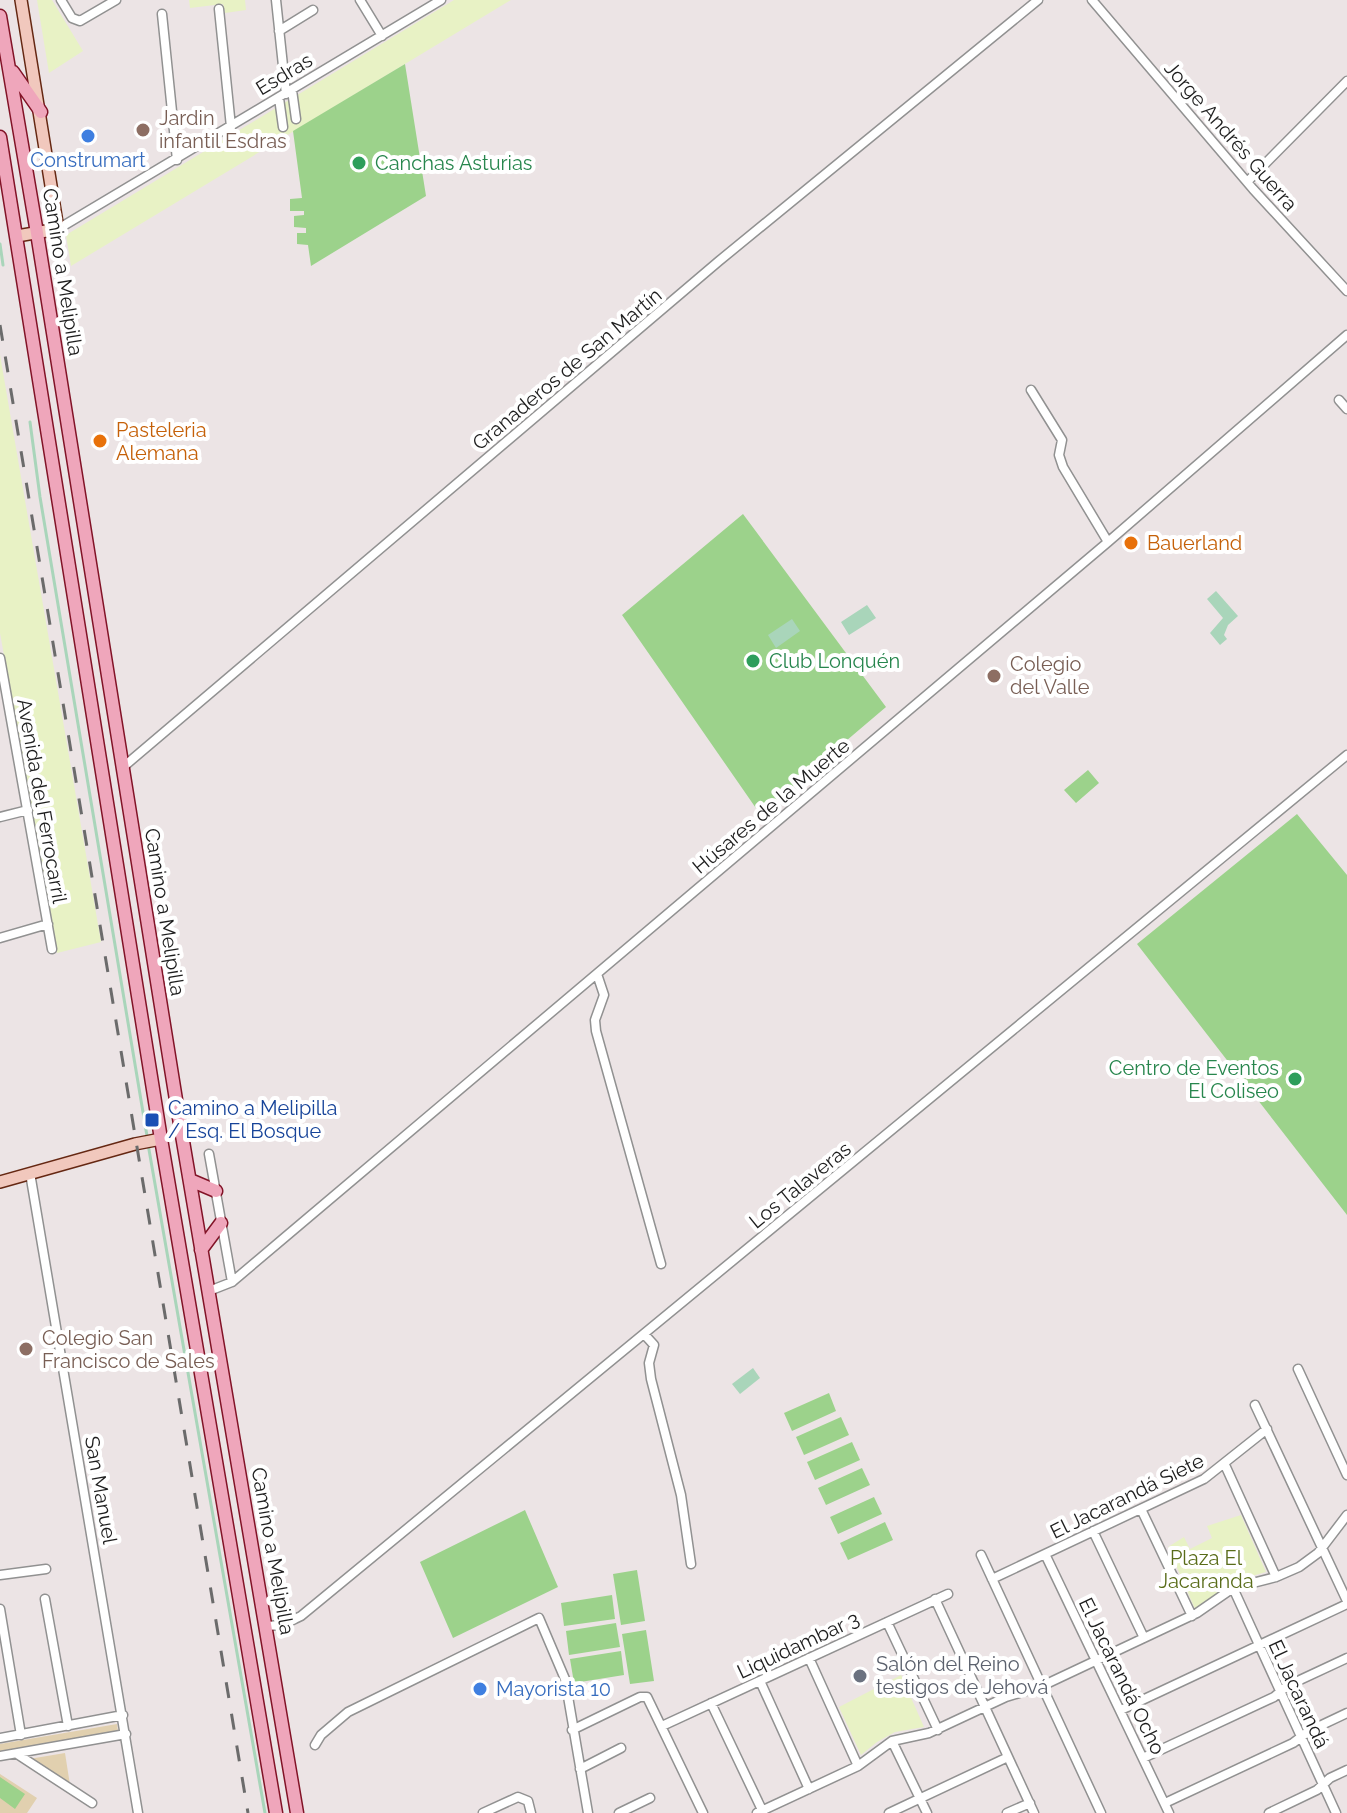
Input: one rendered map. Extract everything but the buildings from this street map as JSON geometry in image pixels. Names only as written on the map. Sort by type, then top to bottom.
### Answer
[{"type":"main road","name":"Camino a Melipilla","points":[[0,16],[121,769],[297,1813]]},
{"type":"main road","points":[[8,64],[41,112]]},
{"type":"main road","name":"Camino a Melipilla","points":[[0,137],[152,1141],[246,1628],[276,1813]]},
{"type":"main road","points":[[190,1180],[216,1191]]},
{"type":"main road","points":[[201,1250],[221,1223]]},
{"type":"main road","points":[[246,1628],[266,1626]]},
{"type":"main road","points":[[249,1655],[270,1651]]},
{"type":"street","points":[[21,0],[58,229]]},
{"type":"street","points":[[61,0],[77,21],[116,0]]},
{"type":"street","points":[[276,0],[286,94],[283,127]]},
{"type":"street","points":[[360,0],[382,36]]},
{"type":"street","name":"Esdras","points":[[17,236],[58,229],[382,36],[429,3],[441,0]]},
{"type":"street","name":"Granaderos de San Martín","points":[[121,769],[707,271],[1038,0]]},
{"type":"street","name":"Jorge Andrés Guerra","points":[[1092,0],[1347,291]]},
{"type":"street","points":[[219,9],[231,127]]},
{"type":"street","points":[[279,31],[313,10]]},
{"type":"street","points":[[162,14],[177,160]]},
{"type":"street","points":[[1248,181],[1347,81]]},
{"type":"street","points":[[286,94],[296,119]]},
{"type":"street","name":"Húsares de la Muerte","points":[[209,1291],[232,1282],[1108,542],[1347,335]]},
{"type":"street","points":[[1031,390],[1062,440],[1059,455],[1063,467],[1108,542]]},
{"type":"street","name":"Avenida del Ferrocarril","points":[[0,658],[52,949]]},
{"type":"street","name":"Los Talaveras","points":[[266,1626],[282,1625],[301,1616],[1347,755]]},
{"type":"street","points":[[0,817],[28,810]]},
{"type":"street","points":[[0,938],[48,924]]},
{"type":"street","points":[[597,974],[604,995],[595,1020],[596,1031],[661,1264]]},
{"type":"street","points":[[0,1182],[152,1141]]},
{"type":"street","points":[[209,1154],[232,1282]]},
{"type":"street","name":"San Manuel","points":[[30,1173],[138,1813]]},
{"type":"street","points":[[644,1334],[654,1345],[649,1363],[651,1379],[681,1495],[691,1564]]},
{"type":"street","points":[[1298,1369],[1347,1475]]},
{"type":"street","points":[[1121,1710],[1347,1602],[1255,1405]]},
{"type":"street","name":"El Jacarandá Siete","points":[[992,1579],[1204,1479],[1267,1429]]},
{"type":"street","points":[[1225,1465],[1276,1577]]},
{"type":"street","points":[[1141,1509],[1192,1616]]},
{"type":"street","points":[[711,1703],[761,1812],[858,1766],[892,1741],[938,1730],[1012,1694],[1042,1686],[1192,1616],[1233,1588],[1276,1577],[1306,1563],[1322,1548],[1347,1515]]},
{"type":"street","points":[[1093,1531],[1144,1638]]},
{"type":"street","name":"El Jacarandá Ocho","points":[[1045,1554],[1169,1813]]},
{"type":"street","points":[[981,1555],[1101,1813]]},
{"type":"street","points":[[0,1575],[46,1569]]},
{"type":"street","name":"El Jacarandá","points":[[1233,1588],[1336,1813]]},
{"type":"street","name":"Liquidambar 3","points":[[662,1726],[948,1594]]},
{"type":"street","points":[[45,1599],[68,1726]]},
{"type":"street","points":[[935,1599],[1034,1813]]},
{"type":"street","points":[[0,1609],[21,1735]]},
{"type":"street","points":[[315,1745],[321,1735],[348,1712],[539,1618],[565,1679],[588,1813]]},
{"type":"street","points":[[887,1622],[938,1730]]},
{"type":"street","points":[[809,1658],[858,1766]]},
{"type":"street","points":[[1143,1758],[1274,1697],[1280,1691],[1347,1658]]},
{"type":"street","points":[[760,1681],[809,1789]]},
{"type":"street","points":[[572,1730],[642,1696],[649,1698],[703,1813]]},
{"type":"street","points":[[1165,1803],[1293,1743],[1347,1713]]},
{"type":"street","points":[[0,1738],[123,1715]]},
{"type":"street","points":[[0,1756],[126,1734]]},
{"type":"street","points":[[892,1741],[927,1813]]},
{"type":"street","points":[[580,1769],[621,1748]]},
{"type":"street","points":[[16,1754],[92,1803]]},
{"type":"street","points":[[889,1813],[1008,1757]]},
{"type":"street","points":[[1269,1813],[1317,1790],[1330,1778],[1347,1770]]},
{"type":"street","points":[[483,1813],[522,1797],[528,1801],[531,1813]]},
{"type":"street","points":[[619,1813],[650,1798]]},
{"type":"street","points":[[1007,1813],[1030,1803]]},
{"type":"shaded area","points":[[1216,591],[1238,616],[1228,625],[1224,635],[1227,639],[1220,645],[1210,633],[1223,618],[1207,599]]},
{"type":"shaded area","points":[[867,605],[876,618],[849,635],[841,622]]},
{"type":"shaded area","points":[[792,619],[800,631],[776,648],[768,635]]},
{"type":"shaded area","points":[[753,1368],[760,1378],[740,1394],[732,1384]]},
{"type":"shaded area","points":[[117,1724],[118,1732],[0,1752],[0,1744]]},
{"type":"shaded area","points":[[65,1753],[70,1785],[29,1759]]},
{"type":"shaded area","points":[[0,1774],[37,1798],[27,1813],[0,1813]]},
{"type":"green space","points":[[37,0],[52,0],[83,51],[49,73]]},
{"type":"green space","points":[[189,0],[245,0],[246,10],[225,13],[223,4],[190,8]]},
{"type":"green space","points":[[454,0],[511,0],[71,266],[66,235]]},
{"type":"green space","name":"Canchas Asturias","points":[[405,64],[426,196],[311,266],[308,245],[297,244],[297,233],[306,233],[306,228],[294,227],[294,216],[304,215],[304,211],[290,211],[290,199],[302,198],[293,131]]},
{"type":"green space","points":[[0,355],[101,942],[57,953],[0,633]]},
{"type":"green space","name":"Club Lonquén","points":[[743,514],[886,707],[760,814],[622,615]]},
{"type":"green space","points":[[1088,770],[1099,783],[1076,803],[1064,790]]},
{"type":"green space","name":"Centro de Eventos El Coliseo","points":[[1297,814],[1347,875],[1347,1215],[1137,944]]},
{"type":"green space","points":[[829,1393],[836,1411],[792,1431],[784,1413]]},
{"type":"green space","points":[[841,1417],[849,1435],[804,1455],[796,1437]]},
{"type":"green space","points":[[852,1442],[860,1460],[815,1480],[807,1462]]},
{"type":"green space","points":[[862,1468],[870,1485],[826,1505],[818,1488]]},
{"type":"green space","points":[[874,1497],[882,1514],[838,1534],[830,1517]]},
{"type":"green space","points":[[525,1510],[558,1587],[453,1638],[420,1562]]},
{"type":"green space","name":"Plaza El Jacaranda","points":[[1241,1515],[1266,1572],[1235,1581],[1195,1609],[1168,1547],[1184,1537],[1190,1549],[1212,1538],[1207,1526]]},
{"type":"green space","points":[[885,1522],[893,1540],[848,1560],[840,1543]]},
{"type":"green space","points":[[637,1570],[645,1621],[621,1625],[613,1574]]},
{"type":"green space","points":[[612,1595],[615,1619],[564,1626],[561,1603]]},
{"type":"green space","points":[[616,1623],[620,1647],[569,1655],[566,1631]]},
{"type":"green space","points":[[646,1630],[654,1681],[630,1684],[622,1634]]},
{"type":"green space","points":[[621,1651],[624,1675],[574,1683],[570,1659]]},
{"type":"green space","points":[[901,1675],[924,1727],[895,1732],[861,1755],[839,1707]]},
{"type":"green space","points":[[0,1777],[25,1794],[15,1809],[0,1798]]},
{"type":"waterway","points":[[0,244],[3,265]]},
{"type":"waterway","points":[[30,422],[147,1136]]},
{"type":"waterway","points":[[148,1144],[265,1813]]},
{"type":"railway","points":[[0,325],[248,1813]]},
{"type":"place","name":"Jardin infantil Esdras","points":[[143,130]]},
{"type":"place","name":"Construmart","points":[[88,136]]},
{"type":"place","name":"Canchas Asturias","points":[[359,163]]},
{"type":"place","name":"Pasteleria Alemana","points":[[100,441]]},
{"type":"place","name":"Bauerland","points":[[1131,543]]},
{"type":"place","name":"Club Lonquén","points":[[753,661]]},
{"type":"place","name":"Colegio del Valle","points":[[994,676]]},
{"type":"place","name":"Centro de Eventos El Coliseo","points":[[1295,1079]]},
{"type":"place","name":"Camino a Melipilla / Esq. El Bosque","points":[[152,1120]]},
{"type":"place","name":"Colegio San Francisco de Sales","points":[[26,1349]]},
{"type":"place","name":"Salón del Reino testigos de Jehová","points":[[860,1676]]},
{"type":"place","name":"Mayorista 10","points":[[480,1689]]}]
